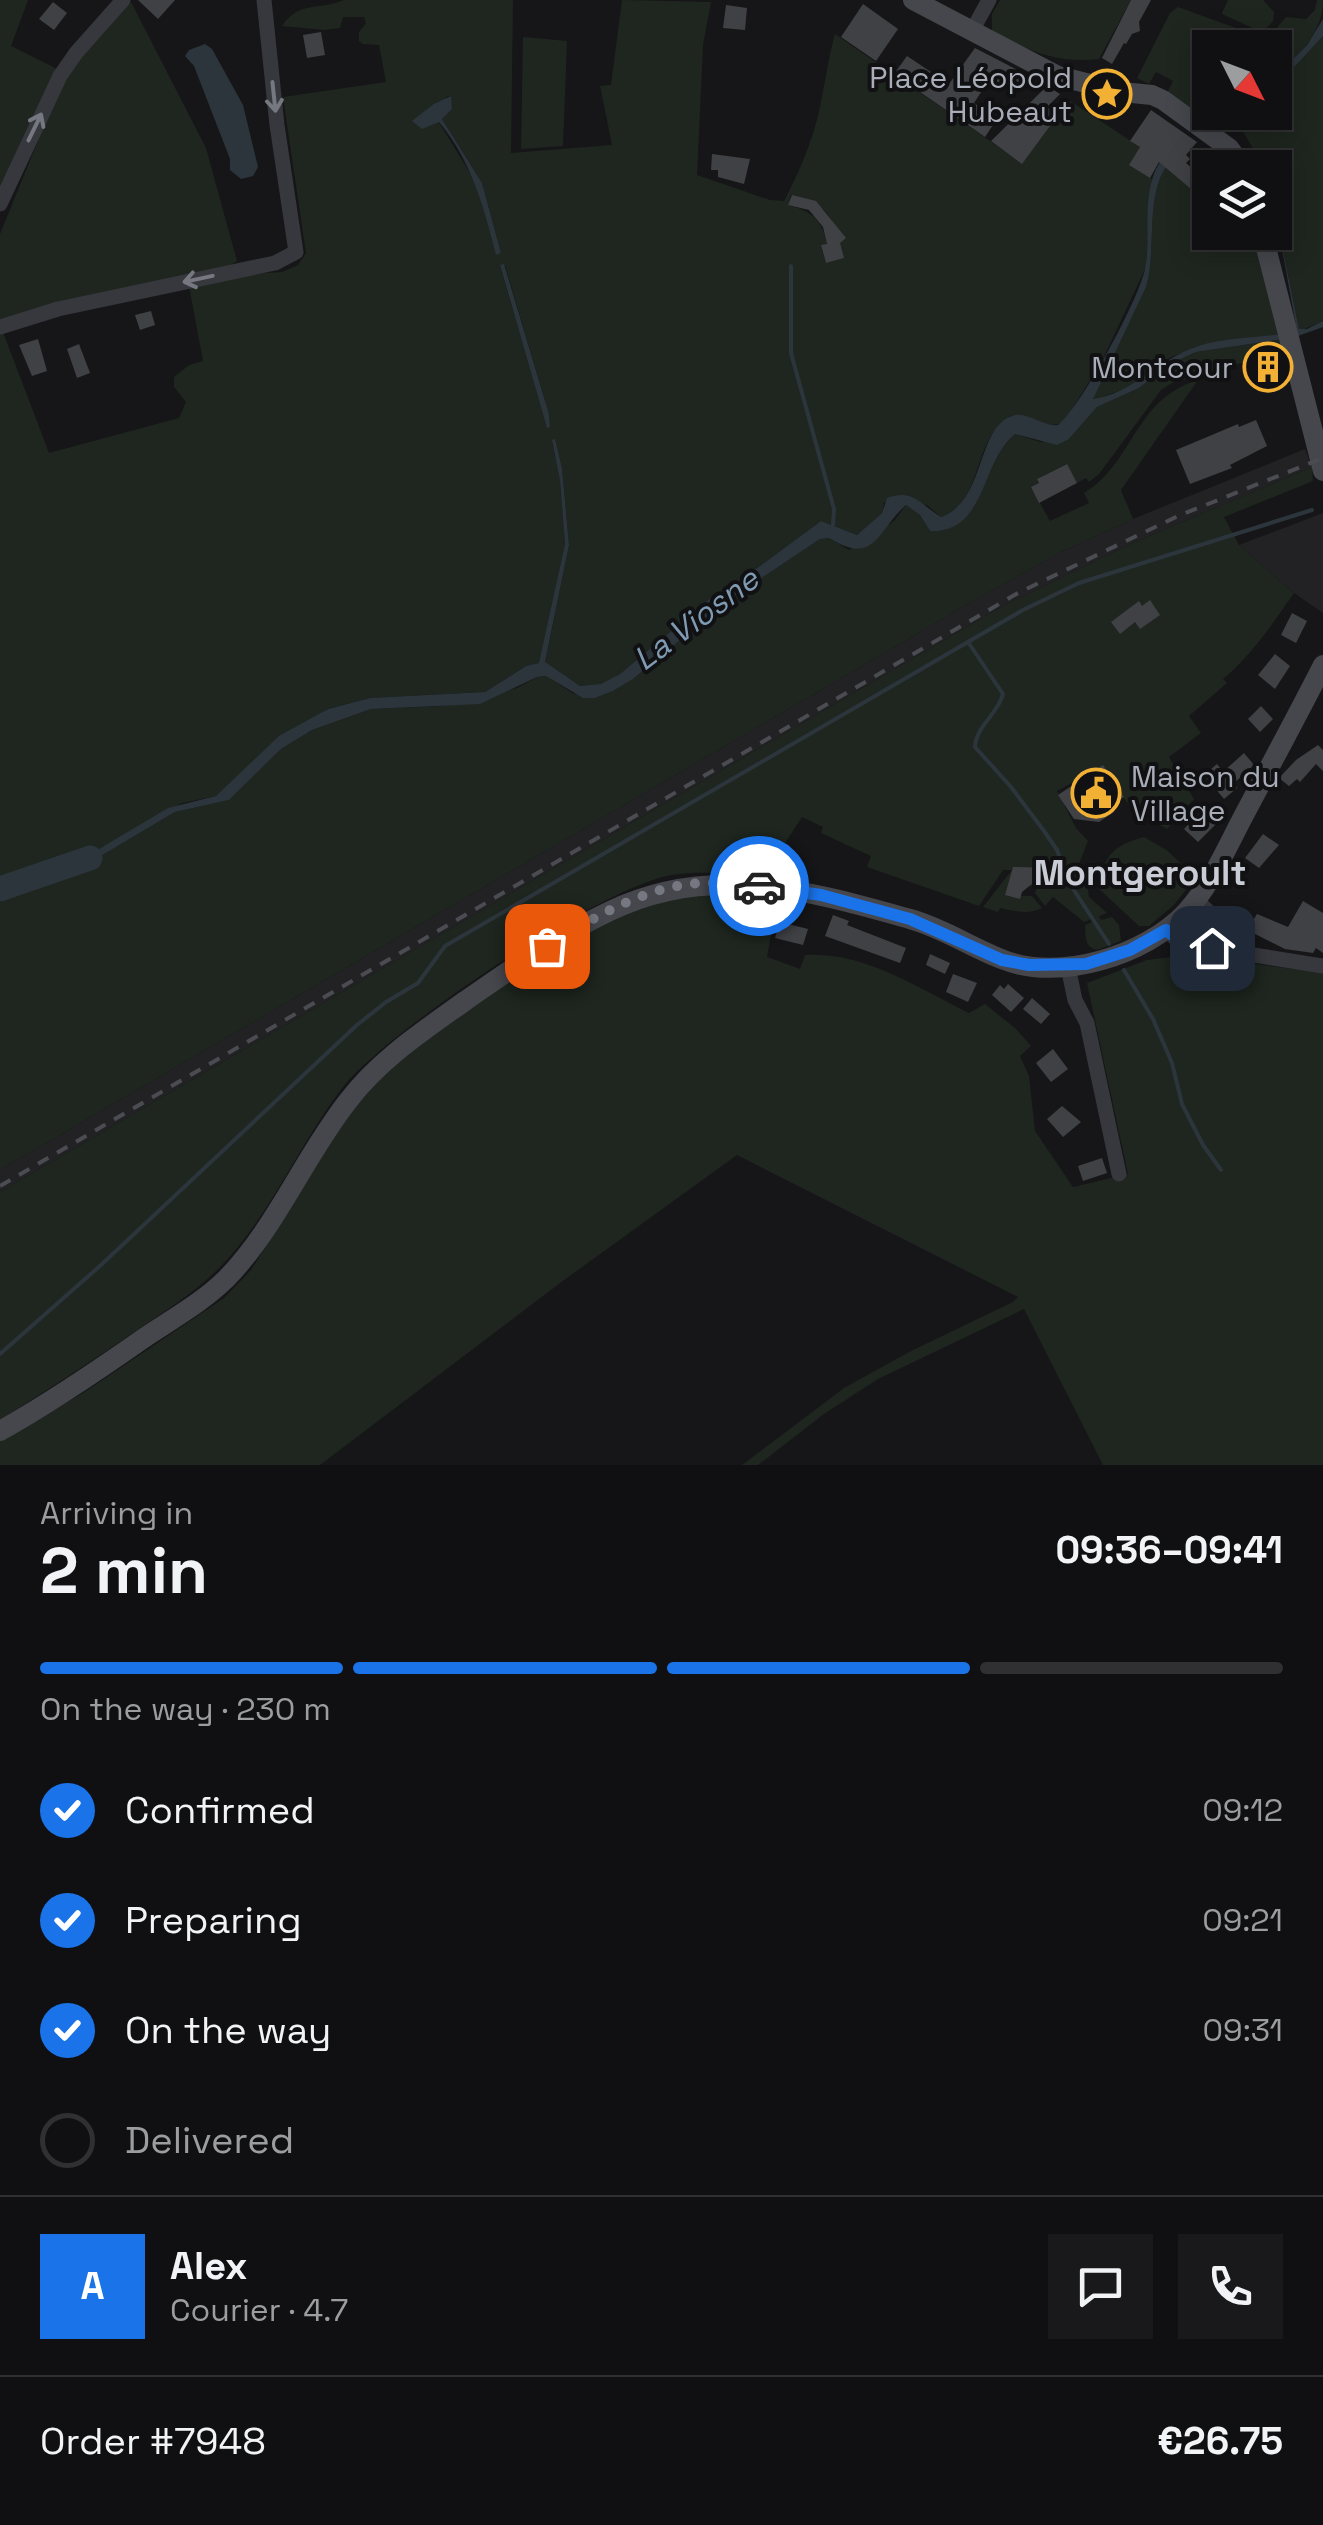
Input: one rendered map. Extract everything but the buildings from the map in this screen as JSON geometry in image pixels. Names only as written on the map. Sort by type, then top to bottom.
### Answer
[{"type":"main road","points":[[913,0],[1058,76],[1122,92],[1152,94],[1231,150]]},
{"type":"main road","points":[[1267,250],[1323,472]]},
{"type":"main road","points":[[0,1432],[63,1394],[212,1292],[264,1232],[336,1116],[399,1049],[588,922],[638,898],[704,883],[769,886],[836,898],[910,919],[983,949],[1022,954],[1058,966],[1120,954],[1166,930],[1196,900],[1222,857],[1323,665]]},
{"type":"street","points":[[0,204],[60,76],[123,0]]},
{"type":"street","points":[[0,327],[58,309],[276,263],[293,256],[297,246],[264,0]]},
{"type":"street","points":[[972,32],[989,0]]},
{"type":"street","points":[[1196,900],[1209,910],[1234,952]]},
{"type":"street","points":[[1166,930],[1184,944],[1323,966]]},
{"type":"street","points":[[1058,966],[1088,1023],[1119,1174]]},
{"type":"shaded area","points":[[0,0],[28,0],[11,46],[57,69],[0,202]]},
{"type":"shaded area","points":[[513,0],[511,153],[612,145],[600,86],[611,85],[622,0],[711,2],[703,45],[697,175],[770,200],[784,201],[807,151],[835,34],[1022,163],[1067,99],[1140,147],[1130,165],[1152,179],[1146,267],[1101,363],[1065,420],[1050,425],[1021,416],[1006,419],[987,443],[971,486],[955,509],[941,517],[927,505],[884,502],[882,513],[857,535],[821,521],[713,596],[620,674],[601,685],[580,686],[545,663],[569,545],[562,468],[555,440],[552,441],[565,544],[540,663],[526,666],[485,692],[370,698],[327,709],[216,796],[182,803],[99,849],[58,863],[61,871],[89,863],[175,812],[229,800],[281,749],[312,730],[371,709],[442,706],[517,688],[547,676],[572,693],[595,698],[613,691],[726,602],[820,539],[829,538],[849,550],[894,521],[906,505],[920,515],[930,531],[948,529],[961,521],[972,508],[1004,446],[1015,434],[1040,442],[1069,439],[1097,407],[1139,388],[1168,365],[1196,352],[1284,339],[1272,354],[1172,383],[1161,390],[1089,482],[1086,478],[1077,483],[1066,464],[1037,479],[1039,483],[1031,487],[1050,521],[1089,503],[1084,493],[1114,465],[1160,401],[1198,380],[1121,490],[1133,519],[1061,552],[973,601],[0,1170],[0,333],[3,332],[49,453],[179,418],[186,402],[174,387],[174,377],[189,365],[203,361],[189,286],[245,274],[282,272],[298,265],[306,253],[283,97],[386,82],[379,45],[359,41],[359,32],[366,23],[364,17],[343,17],[340,28],[324,30],[282,26],[302,9],[334,3]],"holes":[[[450,96],[452,109],[442,119],[482,183],[501,253],[496,254],[478,186],[438,121],[446,97]],[[791,195],[823,209],[833,224],[843,258],[826,263],[821,246],[827,244],[819,223],[804,210],[788,205]],[[505,265],[550,427],[547,427],[500,266]]]},
{"type":"shaded area","points":[[1000,0],[1131,0],[1099,59],[1070,60],[1044,54],[992,32],[992,14]]},
{"type":"shaded area","points":[[1228,0],[1263,0],[1274,12],[1273,21],[1266,29],[1255,29],[1224,15]]},
{"type":"shaded area","points":[[1317,0],[1323,0],[1314,33],[1292,60],[1292,30],[1275,30],[1286,17],[1306,19],[1315,10]]},
{"type":"shaded area","points":[[131,2],[206,148],[237,261],[0,321],[0,234],[42,131],[67,74]]},
{"type":"shaded area","points":[[1178,7],[1242,30],[1192,30],[1190,109],[1167,93],[1173,81],[1156,72],[1149,84],[1137,78],[1170,13]]},
{"type":"shaded area","points":[[1323,36],[1323,321],[1302,330],[1283,250],[1292,250],[1292,150],[1254,150],[1242,130],[1292,130],[1292,70]]},
{"type":"shaded area","points":[[523,37],[567,41],[563,146],[521,149]]},
{"type":"shaded area","points":[[1166,167],[1192,189],[1192,250],[1262,250],[1283,334],[1195,347],[1169,358],[1137,384],[1095,400],[1093,396],[1146,287],[1153,209]]},
{"type":"shaded area","points":[[1305,449],[1312,467],[1133,543],[1001,607],[0,1192],[0,1170],[973,601],[1061,552],[1133,519]]},
{"type":"shaded area","points":[[1312,467],[1313,481],[1224,517],[1239,545],[1294,593],[1253,649],[1223,679],[1227,683],[1189,716],[1201,733],[1169,757],[1194,799],[1167,829],[1149,819],[1138,819],[1103,766],[1057,791],[1076,828],[1088,841],[1075,874],[1086,878],[1089,897],[1107,913],[1099,916],[1101,920],[1112,917],[1119,925],[1121,941],[1093,949],[1085,933],[1085,925],[1091,919],[1084,922],[1053,897],[1045,906],[1035,893],[1039,883],[1023,889],[1021,896],[1032,896],[1042,908],[1027,912],[1000,908],[998,912],[983,907],[1012,870],[1003,870],[979,906],[867,867],[871,856],[821,833],[823,827],[802,817],[774,860],[770,876],[684,874],[640,885],[597,905],[498,964],[367,1062],[343,1087],[254,1226],[218,1269],[170,1307],[0,1420],[0,1192],[1001,607],[1133,543]]},
{"type":"shaded area","points":[[1323,513],[1323,613],[1239,545]]},
{"type":"shaded area","points":[[1144,837],[1168,851],[1195,878],[1174,905],[1149,926],[1139,926],[1097,887],[1112,853]]},
{"type":"shaded area","points":[[730,893],[728,913],[772,930],[767,957],[800,969],[805,955],[827,955],[869,965],[969,1013],[985,1004],[1016,1029],[1031,1046],[1020,1056],[1029,1076],[1035,1131],[1073,1187],[1128,1174],[1087,983],[1147,960],[1187,955],[1323,973],[1323,1465],[1103,1465],[1024,1309],[878,1379],[824,1414],[758,1465],[742,1465],[844,1388],[1018,1297],[737,1155],[320,1465],[0,1465],[0,1441],[83,1393],[224,1298],[251,1270],[347,1115],[369,1088],[411,1050],[595,927],[668,896]]},
{"type":"water","points":[[1323,19],[1323,36],[1292,70],[1292,60]]},
{"type":"water","points":[[205,44],[212,49],[243,105],[258,167],[253,176],[241,179],[230,170],[230,159],[194,66],[185,56],[189,50]]},
{"type":"water","points":[[451,96],[452,109],[442,119],[482,183],[501,253],[496,255],[487,219],[460,152],[439,122],[422,129],[412,121]]},
{"type":"water","points":[[1160,162],[1166,167],[1153,209],[1146,287],[1093,399],[1131,385],[1177,355],[1201,345],[1283,334],[1284,339],[1196,352],[1168,365],[1139,388],[1097,407],[1069,439],[1057,445],[1015,434],[995,461],[973,509],[962,521],[948,529],[930,531],[920,515],[906,505],[866,547],[857,549],[829,538],[820,539],[726,602],[613,691],[583,698],[546,676],[480,704],[371,709],[312,730],[281,749],[229,800],[175,812],[89,863],[60,872],[57,863],[99,849],[168,808],[216,796],[279,736],[328,709],[370,698],[485,692],[526,666],[539,663],[565,544],[552,440],[555,439],[562,468],[569,545],[545,662],[580,686],[601,684],[620,674],[713,596],[821,521],[857,535],[882,513],[887,498],[896,495],[910,496],[941,517],[955,509],[974,481],[1000,423],[1017,415],[1058,425],[1094,376],[1132,304],[1145,269],[1148,201]]},
{"type":"water","points":[[1282,250],[1299,329],[1323,321],[1323,327],[1298,336]]},
{"type":"water","points":[[504,264],[549,414],[547,428],[500,265]]},
{"type":"waterway","points":[[791,266],[791,353],[834,509],[833,525]]},
{"type":"waterway","points":[[0,1354],[357,1025],[418,983],[445,946],[1023,610],[1079,583],[1312,510]]},
{"type":"waterway","points":[[968,642],[1003,694],[979,733],[975,747],[1011,787],[1057,850],[1068,881],[1109,944]]},
{"type":"waterway","name":"La Viosne","points":[[0,889],[90,858]]},
{"type":"waterway","points":[[1124,970],[1153,1019],[1172,1063],[1182,1104],[1221,1170]]},
{"type":"railway","points":[[0,1186],[1018,593],[1178,516],[1323,458]]},
{"type":"way so far","points":[[547,946],[612,910],[666,889],[704,883],[759,886]]},
{"type":"place","name":"Place Léopold Hubeaut","points":[[1107,94]]},
{"type":"place","name":"Montcour","points":[[1268,367]]},
{"type":"place","name":"Maison du Village","points":[[1096,793]]},
{"type":"district","name":"Montgeroult","points":[[1140,873]]},
{"type":"route","points":[[759,886],[836,898],[910,919],[1018,964],[1086,964],[1130,950],[1166,930],[1184,944],[1212,948]]}]
